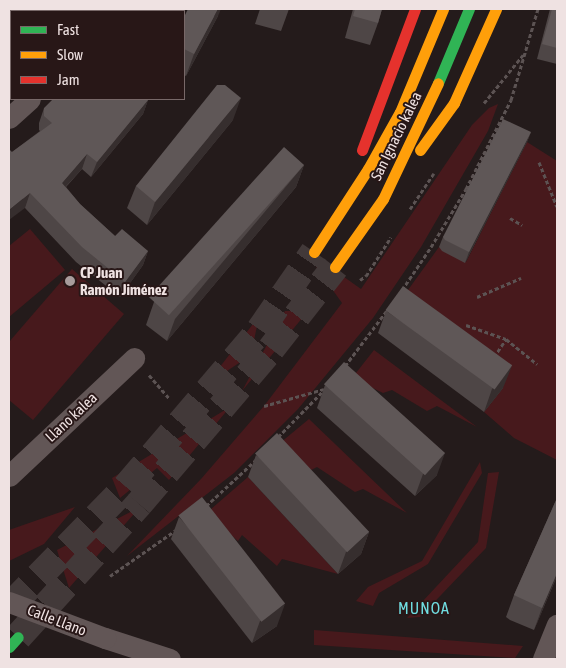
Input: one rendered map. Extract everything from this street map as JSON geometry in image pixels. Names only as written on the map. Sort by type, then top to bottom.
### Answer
[{"type":"main road","points":[[329,229],[390,80],[415,9]]},
{"type":"main road","name":"San Ignacio kalea","points":[[314,252],[368,169],[400,112],[419,71],[443,9]]},
{"type":"main road","name":"San Ignacio kalea","points":[[335,267],[383,199],[438,85],[469,9]]},
{"type":"main road","points":[[383,199],[454,103],[496,9]]},
{"type":"main road","points":[[9,647],[18,638]]},
{"type":"street","points":[[9,118],[29,100]]},
{"type":"street","name":"Llano kalea","points":[[9,476],[134,358]]},
{"type":"street","name":"Calle Llano","points":[[9,602],[105,638],[170,659]]},
{"type":"street","points":[[543,659],[557,625]]},
{"type":"path","points":[[398,295],[431,247],[466,189],[511,100],[538,9]]},
{"type":"path","points":[[480,109],[525,53]]},
{"type":"path","points":[[539,162],[557,208]]},
{"type":"path","points":[[408,211],[435,171]]},
{"type":"path","points":[[510,218],[522,225]]},
{"type":"path","points":[[359,281],[366,276],[392,235]]},
{"type":"path","points":[[477,297],[521,278]]},
{"type":"path","points":[[339,373],[392,303]]},
{"type":"path","points":[[466,325],[506,339],[537,364]]},
{"type":"path","points":[[488,364],[506,339]]},
{"type":"path","points":[[134,358],[170,399]]},
{"type":"path","points":[[277,438],[329,384]]},
{"type":"path","points":[[264,406],[326,388]]},
{"type":"path","points":[[202,509],[263,453]]},
{"type":"path","points":[[110,576],[181,526]]},
{"type":"shaded area","points":[[498,104],[488,131],[421,247],[373,318],[298,409],[234,473],[127,556],[201,479],[264,406],[342,303],[302,247],[361,289],[472,125],[489,108]]},
{"type":"shaded area","points":[[527,142],[557,161],[557,460],[514,438],[484,412],[503,388],[395,308],[439,247],[466,262]]},
{"type":"shaded area","points":[[30,229],[65,270],[9,317],[9,246]]},
{"type":"shaded area","points":[[72,269],[124,314],[33,420],[9,400],[9,342]]},
{"type":"shaded area","points":[[285,311],[308,311],[242,391]]},
{"type":"shaded area","points":[[259,316],[251,355],[206,385]]},
{"type":"shaded area","points":[[374,350],[477,427],[437,406],[427,411],[392,390],[383,393],[352,378]]},
{"type":"shaded area","points":[[230,407],[169,480],[157,468],[120,498],[112,478]]},
{"type":"shaded area","points":[[309,419],[407,513],[363,489],[355,492],[317,467],[309,471],[280,443]]},
{"type":"shaded area","points":[[480,462],[482,473],[428,564],[379,593],[373,606],[356,601],[368,587],[422,561]]},
{"type":"shaded area","points":[[499,472],[486,548],[420,617],[407,618],[478,542],[488,473]]},
{"type":"shaded area","points":[[248,477],[338,574],[282,559],[277,566],[242,535],[238,541],[221,526],[203,516]]},
{"type":"shaded area","points":[[75,507],[44,544],[9,561],[9,530]]},
{"type":"shaded area","points":[[140,507],[69,588],[57,550]]},
{"type":"shaded area","points":[[314,630],[523,646],[515,658],[314,645]]},
{"type":"building","points":[[188,9],[218,9],[194,54],[185,50],[185,15]]},
{"type":"building","points":[[355,9],[382,9],[378,23],[353,16]]},
{"type":"building","points":[[552,9],[557,9],[557,48],[542,44]]},
{"type":"building","points":[[9,36],[10,72],[9,73]]},
{"type":"building","points":[[217,85],[225,85],[241,98],[155,202],[136,186]]},
{"type":"building","points":[[52,100],[148,100],[97,162],[87,154],[62,183],[80,204],[115,236],[122,229],[148,251],[125,282],[82,247],[30,193],[9,210],[9,149],[12,152],[52,123],[44,116],[44,108]]},
{"type":"building","points":[[503,119],[531,132],[469,252],[445,240],[443,237]]},
{"type":"building","points":[[284,147],[304,165],[169,315],[149,297]]},
{"type":"building","points":[[403,286],[512,365],[495,390],[385,310]]},
{"type":"building","points":[[344,362],[445,453],[425,475],[324,384]]},
{"type":"building","points":[[277,433],[369,532],[347,552],[255,453]]},
{"type":"building","points":[[202,497],[285,603],[261,622],[178,515]]},
{"type":"building","points":[[557,498],[557,573],[542,608],[514,595]]},
{"type":"tunnel","points":[[9,607],[126,487],[260,330],[314,252]]},
{"type":"tunnel","points":[[18,637],[139,504],[271,349],[335,267]]},
{"type":"traffic: fast","points":[[438,83],[469,9]]},
{"type":"traffic: fast","points":[[9,647],[18,637]]},
{"type":"traffic: slow","points":[[314,252],[368,169],[400,112],[443,9]]},
{"type":"traffic: slow","points":[[420,150],[454,103],[496,9]]},
{"type":"traffic: slow","points":[[335,267],[383,199],[438,83]]},
{"type":"traffic: jam","points":[[362,150],[415,9]]},
{"type":"place","name":"CP Juan Ramón Jiménez","points":[[70,281]]},
{"type":"district","name":"MUNOA","points":[[424,608]]}]
